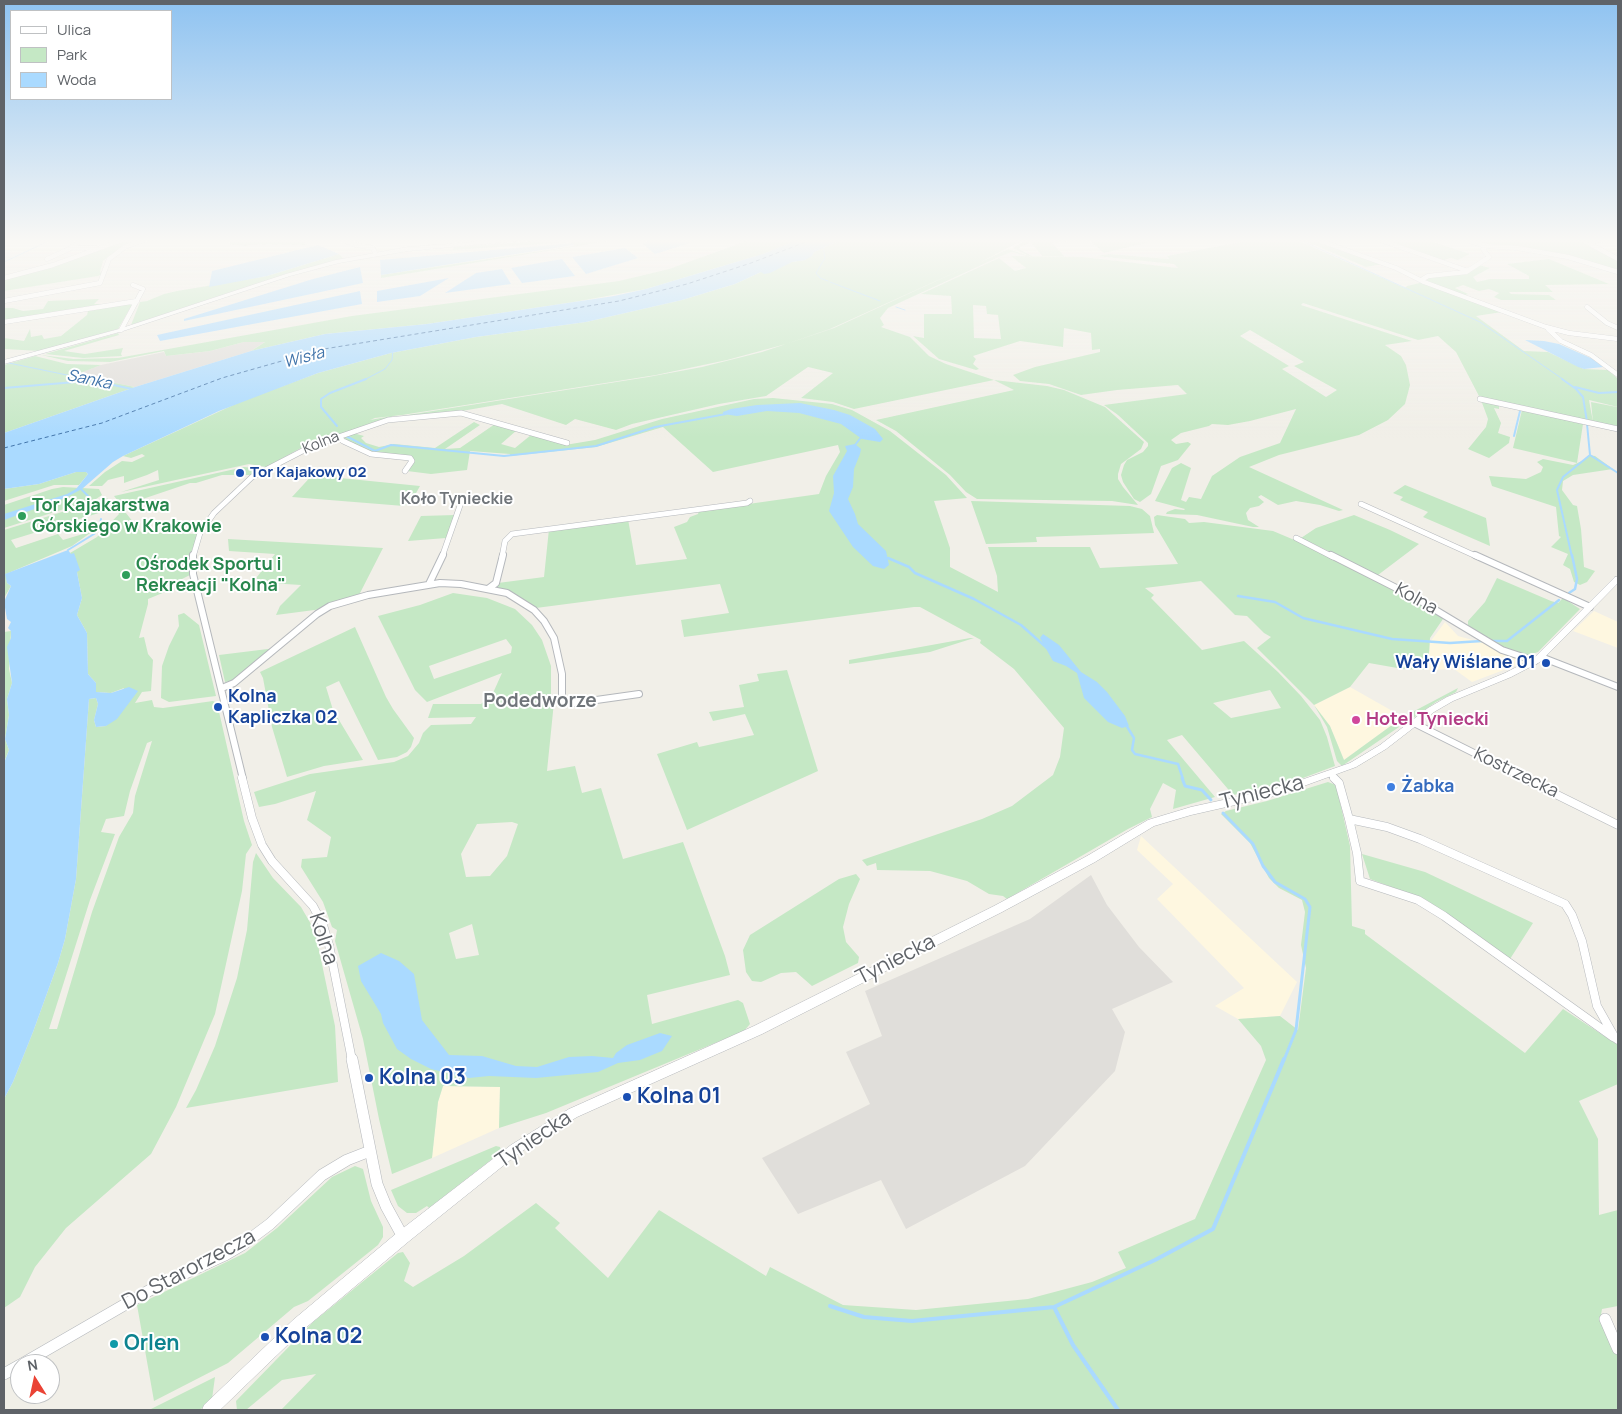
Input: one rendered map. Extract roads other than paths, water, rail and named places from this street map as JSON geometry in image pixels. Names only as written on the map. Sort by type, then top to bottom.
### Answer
[{"type":"main road","points":[[4,362],[121,330],[128,324],[187,306]]},
{"type":"street","points":[[4,322],[105,306]]},
{"type":"street","points":[[128,324],[135,306]]},
{"type":"street","points":[[1489,306],[1569,334]]},
{"type":"street","points":[[1586,307],[1607,323],[1618,328]]},
{"type":"street","points":[[1546,327],[1561,340],[1604,364],[1618,375]]},
{"type":"street","points":[[1555,335],[1569,334],[1618,339]]},
{"type":"street","points":[[1480,399],[1618,429]]},
{"type":"street","name":"Kolna","points":[[370,1151],[326,934],[313,906],[279,871],[262,845],[252,818],[193,574],[193,552],[208,520],[252,476],[287,457],[337,436],[397,418],[453,412],[567,443]]},
{"type":"street","points":[[337,436],[343,441],[371,454],[408,457],[412,461],[405,471]]},
{"type":"street","points":[[429,584],[439,566],[463,497]]},
{"type":"street","points":[[488,589],[496,583],[505,541],[512,534],[747,503],[750,501]]},
{"type":"street","points":[[1361,504],[1590,607]]},
{"type":"street","name":"Kolna","points":[[1296,538],[1414,597],[1502,650],[1538,659],[1618,687]]},
{"type":"street","name":"Tyniecka","points":[[209,1410],[298,1324],[402,1237],[515,1149],[573,1113],[758,1030],[998,909],[1091,859],[1151,823],[1191,810],[1279,791],[1353,765],[1373,754],[1450,699],[1508,675],[1538,659],[1618,579]]},
{"type":"street","points":[[222,688],[234,683],[317,614],[330,606],[349,599],[429,584],[461,584],[507,593],[534,610],[544,620],[554,638],[562,674],[562,697],[565,702],[575,703],[639,694]]},
{"type":"street","name":"Kostrzecka","points":[[1414,723],[1618,824]]},
{"type":"street","points":[[1331,774],[1340,783],[1357,853],[1360,881],[1418,900],[1444,916],[1616,1039]]},
{"type":"street","points":[[1349,819],[1387,827],[1420,838],[1565,904],[1572,915],[1582,941],[1597,1006],[1616,1039]]},
{"type":"street","points":[[370,1151],[381,1195],[402,1237]]},
{"type":"street","name":"Do Starorzecza","points":[[38,1354],[157,1286],[225,1255],[242,1245],[270,1224],[322,1175],[346,1160],[370,1151]]},
{"type":"street","points":[[1605,1319],[1618,1349]]},
{"type":"water","points":[[226,306],[255,306],[184,321],[184,319]]},
{"type":"water","points":[[291,306],[351,306],[160,341],[157,335]]},
{"type":"water","name":"Wisła","points":[[547,306],[656,306],[586,322],[476,337],[391,353],[318,373],[219,411],[123,456],[113,462],[82,489],[65,498],[4,520],[4,514],[67,494],[76,489],[88,474],[86,472],[76,472],[39,484],[4,489],[4,433],[135,387],[251,351],[325,334],[427,324]]},
{"type":"water","points":[[1525,340],[1559,344],[1593,359],[1603,367],[1584,369],[1578,367]]},
{"type":"water","points":[[800,403],[850,415],[875,429],[883,439],[880,442],[862,439],[841,424],[799,413],[767,411],[737,416],[723,414],[723,412],[731,409],[757,405]]},
{"type":"water","points":[[855,444],[861,449],[854,469],[853,487],[848,499],[858,524],[886,551],[889,565],[884,569],[873,566],[853,547],[829,511],[834,493],[833,476],[847,451],[845,446]]},
{"type":"water","points":[[68,550],[71,554],[74,553],[80,570],[77,572],[82,598],[77,615],[87,633],[88,674],[96,683],[96,692],[111,693],[129,687],[138,691],[117,719],[106,726],[96,727],[94,720],[98,704],[96,698],[89,699],[76,879],[65,939],[33,1032],[13,1082],[4,1099],[4,763],[9,750],[5,739],[9,715],[7,699],[12,683],[7,647],[11,638],[11,631],[8,628],[11,622],[7,619],[4,602],[11,586],[7,583],[5,574]]},
{"type":"water","points":[[1043,634],[1059,645],[1081,672],[1097,682],[1107,692],[1125,716],[1129,726],[1122,728],[1108,722],[1084,698],[1077,673],[1053,661],[1040,638]]},
{"type":"water","points":[[381,953],[399,961],[414,974],[422,1020],[449,1055],[482,1056],[516,1066],[537,1067],[569,1057],[592,1056],[613,1058],[616,1053],[627,1045],[660,1033],[672,1036],[662,1051],[640,1060],[618,1063],[598,1072],[536,1078],[489,1076],[469,1078],[431,1069],[411,1059],[397,1049],[383,1023],[381,1014],[361,981],[358,966]]},
{"type":"waterway","points":[[1445,306],[1480,322],[1564,380]]},
{"type":"waterway","points":[[896,307],[905,310]]},
{"type":"waterway","points":[[366,379],[385,369],[392,360],[393,349]]},
{"type":"waterway","name":"Sanka","points":[[4,362],[91,380]]},
{"type":"waterway","name":"Sanka","points":[[86,379],[132,389]]},
{"type":"waterway","points":[[337,426],[321,407],[321,399],[330,393],[366,379]]},
{"type":"waterway","points":[[1562,379],[1576,389],[1583,397],[1587,422]]},
{"type":"waterway","points":[[4,388],[87,381]]},
{"type":"waterway","points":[[1575,387],[1599,393],[1618,392]]},
{"type":"waterway","points":[[1514,436],[1520,411]]},
{"type":"waterway","points":[[346,436],[375,451],[391,445],[504,456],[596,446],[655,427],[726,414]]},
{"type":"waterway","points":[[1587,424],[1590,455]]},
{"type":"waterway","points":[[855,445],[862,436]]},
{"type":"waterway","points":[[1572,557],[1557,490],[1563,477],[1590,455]]},
{"type":"waterway","points":[[1590,455],[1618,473]]},
{"type":"waterway","points":[[81,489],[90,498]]},
{"type":"waterway","points":[[68,550],[94,534],[99,528],[101,519]]},
{"type":"waterway","points":[[1569,593],[1575,589],[1577,579],[1572,555]]},
{"type":"waterway","points":[[888,558],[909,567],[915,573],[974,599],[1021,625],[1047,648]]},
{"type":"waterway","points":[[1238,596],[1275,602],[1303,618],[1392,639],[1450,643],[1482,641]]},
{"type":"waterway","points":[[1491,641],[1507,641],[1559,600]]},
{"type":"waterway","points":[[1126,725],[1134,738],[1132,750],[1135,754],[1178,764],[1183,779]]},
{"type":"waterway","points":[[1182,778],[1185,786],[1202,790],[1211,800]]},
{"type":"waterway","points":[[1223,813],[1253,844],[1263,866],[1275,882],[1305,899],[1310,907],[1296,1030],[1284,1060]]},
{"type":"waterway","points":[[1054,1307],[1155,1260],[1213,1229],[1284,1059]]},
{"type":"waterway","points":[[830,1306],[864,1317],[912,1321],[1054,1307]]},
{"type":"waterway","points":[[1054,1307],[1073,1345],[1118,1410]]},
{"type":"place","name":"Tor Kajakowy 02","points":[[240,473]]},
{"type":"place","name":"Tor Kajakarstwa Górskiego w Krakowie","points":[[22,516]]},
{"type":"place","name":"Ośrodek Sportu i Rekreacji \"Kolna\"","points":[[126,575]]},
{"type":"place","name":"Wały Wiślane 01","points":[[1546,663]]},
{"type":"place","name":"Kolna Kapliczka 02","points":[[218,707]]},
{"type":"place","name":"Hotel Tyniecki","points":[[1356,720]]},
{"type":"place","name":"Żabka","points":[[1391,787]]},
{"type":"place","name":"Kolna 03","points":[[369,1078]]},
{"type":"place","name":"Kolna 01","points":[[627,1097]]},
{"type":"place","name":"Kolna 02","points":[[265,1337]]},
{"type":"place","name":"Orlen","points":[[114,1344]]},
{"type":"district","name":"Koło Tynieckie","points":[[457,500]]},
{"type":"district","name":"Podedworze","points":[[540,702]]}]
